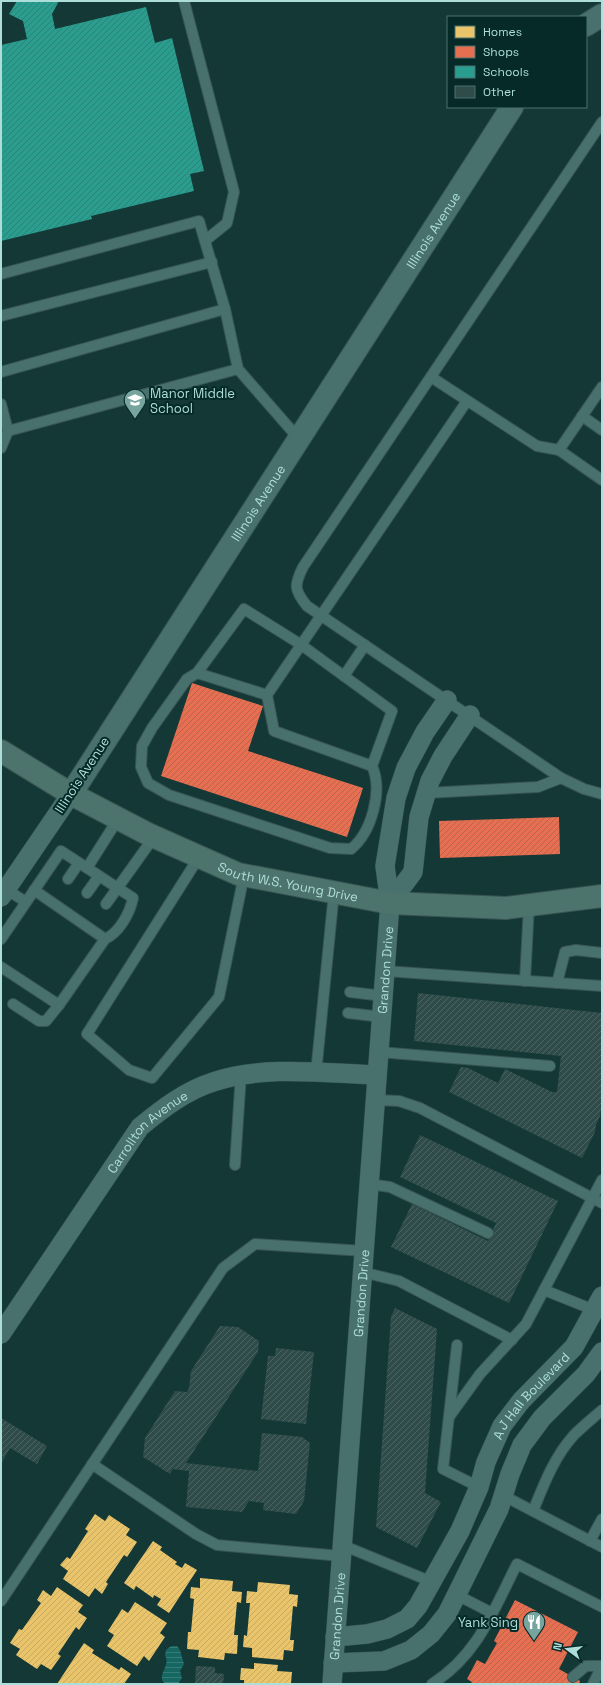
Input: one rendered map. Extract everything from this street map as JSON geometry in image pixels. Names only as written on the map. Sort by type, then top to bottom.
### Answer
[{"type":"main road","name":"South W.S. Young Drive","points":[[1,751],[71,794],[118,819],[154,837],[244,875],[390,903],[506,908],[602,896]]},
{"type":"street","points":[[587,24],[602,15]]},
{"type":"street","name":"Illinois Avenue","points":[[3,890],[71,794],[511,108]]},
{"type":"street","name":"Grandon Drive","points":[[332,1684],[390,903],[385,866],[396,798],[406,768],[425,732],[447,700]]},
{"type":"street","points":[[390,903],[413,872],[419,817],[430,781],[443,756],[470,715]]},
{"type":"street","name":"Carrollton Avenue","points":[[1,1334],[140,1127],[163,1108],[212,1082],[242,1074],[279,1072],[377,1075]]},
{"type":"street","name":"A J Hall Boulevard","points":[[335,1637],[367,1634],[387,1629],[407,1619],[418,1606],[460,1531],[479,1487],[486,1462],[502,1426],[521,1401],[574,1347],[599,1306]]},
{"type":"street","name":"A J Hall Boulevard","points":[[333,1663],[384,1661],[411,1650],[431,1634],[447,1614],[500,1509],[522,1445],[542,1418],[586,1374],[602,1352]]},
{"type":"street","points":[[479,1487],[504,1496]]},
{"type":"street","points":[[432,1582],[457,1595]]},
{"type":"lane","points":[[184,1],[234,192],[227,223],[206,240]]},
{"type":"lane","points":[[602,122],[303,567],[297,581],[296,591],[307,606],[561,778],[584,789],[602,794]]},
{"type":"lane","points":[[1,274],[199,221],[206,240],[225,309],[238,369],[299,439]]},
{"type":"lane","points":[[1,316],[212,262]]},
{"type":"lane","points":[[1,372],[225,309]]},
{"type":"lane","points":[[8,431],[238,369]]},
{"type":"lane","points":[[431,377],[537,446],[559,450],[602,480]]},
{"type":"lane","points":[[559,450],[602,387]]},
{"type":"lane","points":[[372,766],[274,731],[267,695],[300,644],[467,401]]},
{"type":"lane","points":[[1,404],[8,431],[1,448]]},
{"type":"lane","points":[[582,416],[602,430]]},
{"type":"lane","points":[[244,609],[300,644],[392,711],[372,766],[376,775],[377,792],[364,836],[351,849],[330,848],[169,795],[148,783],[141,767],[142,746],[152,728],[187,679],[197,673],[244,609]]},
{"type":"lane","points":[[344,676],[365,645]]},
{"type":"lane","points":[[197,673],[267,695]]},
{"type":"lane","points":[[426,793],[538,786],[561,778]]},
{"type":"lane","points":[[68,879],[83,866],[118,819]]},
{"type":"lane","points":[[106,904],[154,837]]},
{"type":"lane","points":[[1,939],[61,851],[134,898],[131,909],[112,936],[105,939],[46,1022],[39,1021],[13,1004]]},
{"type":"lane","points":[[199,856],[87,1034],[129,1070],[152,1078],[219,997],[244,875]]},
{"type":"lane","points":[[87,893],[99,876]]},
{"type":"lane","points":[[3,890],[26,902]]},
{"type":"lane","points":[[34,890],[55,899],[74,912],[91,924],[105,939]]},
{"type":"lane","points":[[316,1073],[326,1012],[334,892]]},
{"type":"lane","points":[[525,981],[529,905]]},
{"type":"lane","points":[[557,983],[564,952],[576,950],[602,952]]},
{"type":"lane","points":[[1,967],[59,1005]]},
{"type":"lane","points":[[385,971],[602,986]]},
{"type":"lane","points":[[350,992],[383,996]]},
{"type":"lane","points":[[348,1013],[382,1017]]},
{"type":"lane","points":[[379,1052],[550,1066]]},
{"type":"lane","points":[[235,1165],[242,1074]]},
{"type":"lane","points":[[375,1100],[399,1101],[420,1108],[602,1203]]},
{"type":"lane","points":[[449,1417],[480,1374],[526,1324],[602,1180]]},
{"type":"lane","points":[[369,1184],[390,1187],[488,1233]]},
{"type":"lane","points":[[1,1601],[223,1268],[255,1244],[364,1251]]},
{"type":"lane","points":[[362,1272],[400,1281],[512,1340]]},
{"type":"lane","points":[[544,1290],[599,1306]]},
{"type":"lane","points":[[457,1345],[443,1469],[479,1487]]},
{"type":"lane","points":[[533,1511],[547,1476],[557,1457],[574,1435],[602,1410]]},
{"type":"lane","points":[[92,1464],[196,1534],[217,1545],[341,1550],[432,1582]]},
{"type":"lane","points":[[504,1496],[602,1547]]},
{"type":"lane","points":[[590,1541],[602,1519]]},
{"type":"lane","points":[[432,1684],[444,1676],[464,1658],[479,1639],[517,1564],[602,1607]]},
{"type":"lane","points":[[457,1595],[492,1613]]},
{"type":"lane","points":[[573,1677],[586,1666],[602,1666],[593,1684]]},
{"type":"water","points":[[171,1646],[177,1646],[180,1650],[184,1664],[180,1671],[182,1678],[178,1684],[165,1684],[162,1680],[166,1665],[166,1650]]},
{"type":"building: Homes","points":[[95,1514],[105,1521],[109,1515],[130,1529],[126,1535],[137,1542],[127,1557],[124,1555],[106,1582],[108,1584],[102,1594],[95,1588],[89,1597],[63,1579],[68,1571],[60,1565],[67,1557],[70,1559],[88,1531],[85,1529]]},
{"type":"building: Homes","points":[[153,1541],[162,1547],[160,1550],[177,1562],[175,1564],[182,1568],[185,1563],[197,1570],[169,1613],[157,1605],[161,1599],[154,1595],[153,1598],[136,1586],[134,1590],[124,1583]]},
{"type":"building: Homes","points":[[200,1578],[233,1581],[232,1591],[242,1592],[241,1603],[237,1602],[234,1635],[238,1635],[237,1654],[225,1653],[224,1660],[198,1657],[199,1650],[187,1649],[188,1632],[191,1632],[194,1599],[190,1598],[191,1587],[200,1588]]},
{"type":"building: Homes","points":[[258,1582],[290,1585],[289,1594],[298,1595],[297,1607],[293,1606],[290,1640],[294,1640],[293,1651],[284,1650],[283,1660],[252,1657],[252,1648],[243,1647],[244,1635],[247,1636],[250,1603],[246,1603],[247,1591],[257,1592]]},
{"type":"building: Homes","points":[[57,1587],[83,1605],[78,1612],[87,1618],[79,1630],[76,1627],[58,1654],[61,1656],[51,1670],[41,1664],[37,1669],[16,1655],[20,1649],[10,1643],[19,1629],[22,1630],[41,1603],[37,1600],[43,1590],[51,1596]]},
{"type":"building: Homes","points":[[135,1602],[167,1623],[160,1633],[165,1637],[149,1661],[144,1656],[137,1666],[107,1646],[114,1635],[108,1631],[122,1609],[128,1613]]},
{"type":"building: Homes","points":[[84,1643],[94,1650],[92,1653],[119,1670],[121,1667],[131,1674],[124,1684],[57,1684]]},
{"type":"building: Homes","points":[[254,1663],[278,1665],[277,1671],[292,1672],[291,1683],[244,1684],[244,1680],[240,1680],[241,1668],[254,1669]]},
{"type":"building: Shops","points":[[192,683],[263,706],[248,751],[363,788],[347,837],[161,776]]},
{"type":"building: Shops","points":[[559,817],[560,854],[440,858],[439,821]]},
{"type":"building: Shops","name":"Yank Sing","points":[[515,1600],[578,1632],[559,1669],[580,1681],[579,1684],[470,1684],[472,1682],[467,1679],[477,1660],[485,1664],[497,1643],[494,1641]]},
{"type":"building: Schools","points":[[17,1],[59,1],[52,14],[55,29],[146,7],[155,43],[172,38],[204,171],[190,174],[194,191],[91,216],[92,219],[1,241],[1,45],[27,39],[23,21],[9,14]]},
{"type":"building: Other","points":[[418,993],[602,1013],[602,1100],[600,1116],[595,1132],[582,1158],[449,1092],[461,1067],[468,1068],[498,1083],[505,1069],[552,1092],[557,1092],[561,1056],[414,1041]]},
{"type":"building: Other","points":[[420,1135],[558,1201],[509,1303],[391,1247],[412,1204],[488,1241],[496,1223],[400,1177]]},
{"type":"building: Other","points":[[395,1308],[437,1329],[425,1493],[441,1502],[417,1548],[376,1527],[391,1317]]},
{"type":"building: Other","points":[[220,1326],[238,1327],[259,1341],[258,1352],[186,1463],[258,1471],[262,1433],[302,1437],[310,1443],[304,1501],[296,1514],[263,1510],[264,1503],[249,1501],[242,1512],[186,1507],[189,1471],[173,1469],[170,1474],[143,1457],[145,1438],[175,1391],[187,1392],[189,1388],[191,1371]]},
{"type":"building: Other","points":[[276,1348],[314,1352],[306,1424],[261,1419],[268,1356],[275,1356]]},
{"type":"building: Other","points":[[1,1418],[47,1446],[37,1464],[10,1448],[1,1464]]},
{"type":"building: Other","points":[[196,1666],[215,1667],[215,1673],[224,1674],[223,1684],[195,1684]]},
{"type":"place","name":"Manor Middle School","points":[[135,420]]},
{"type":"place","name":"Yank Sing","points":[[534,1642]]}]
